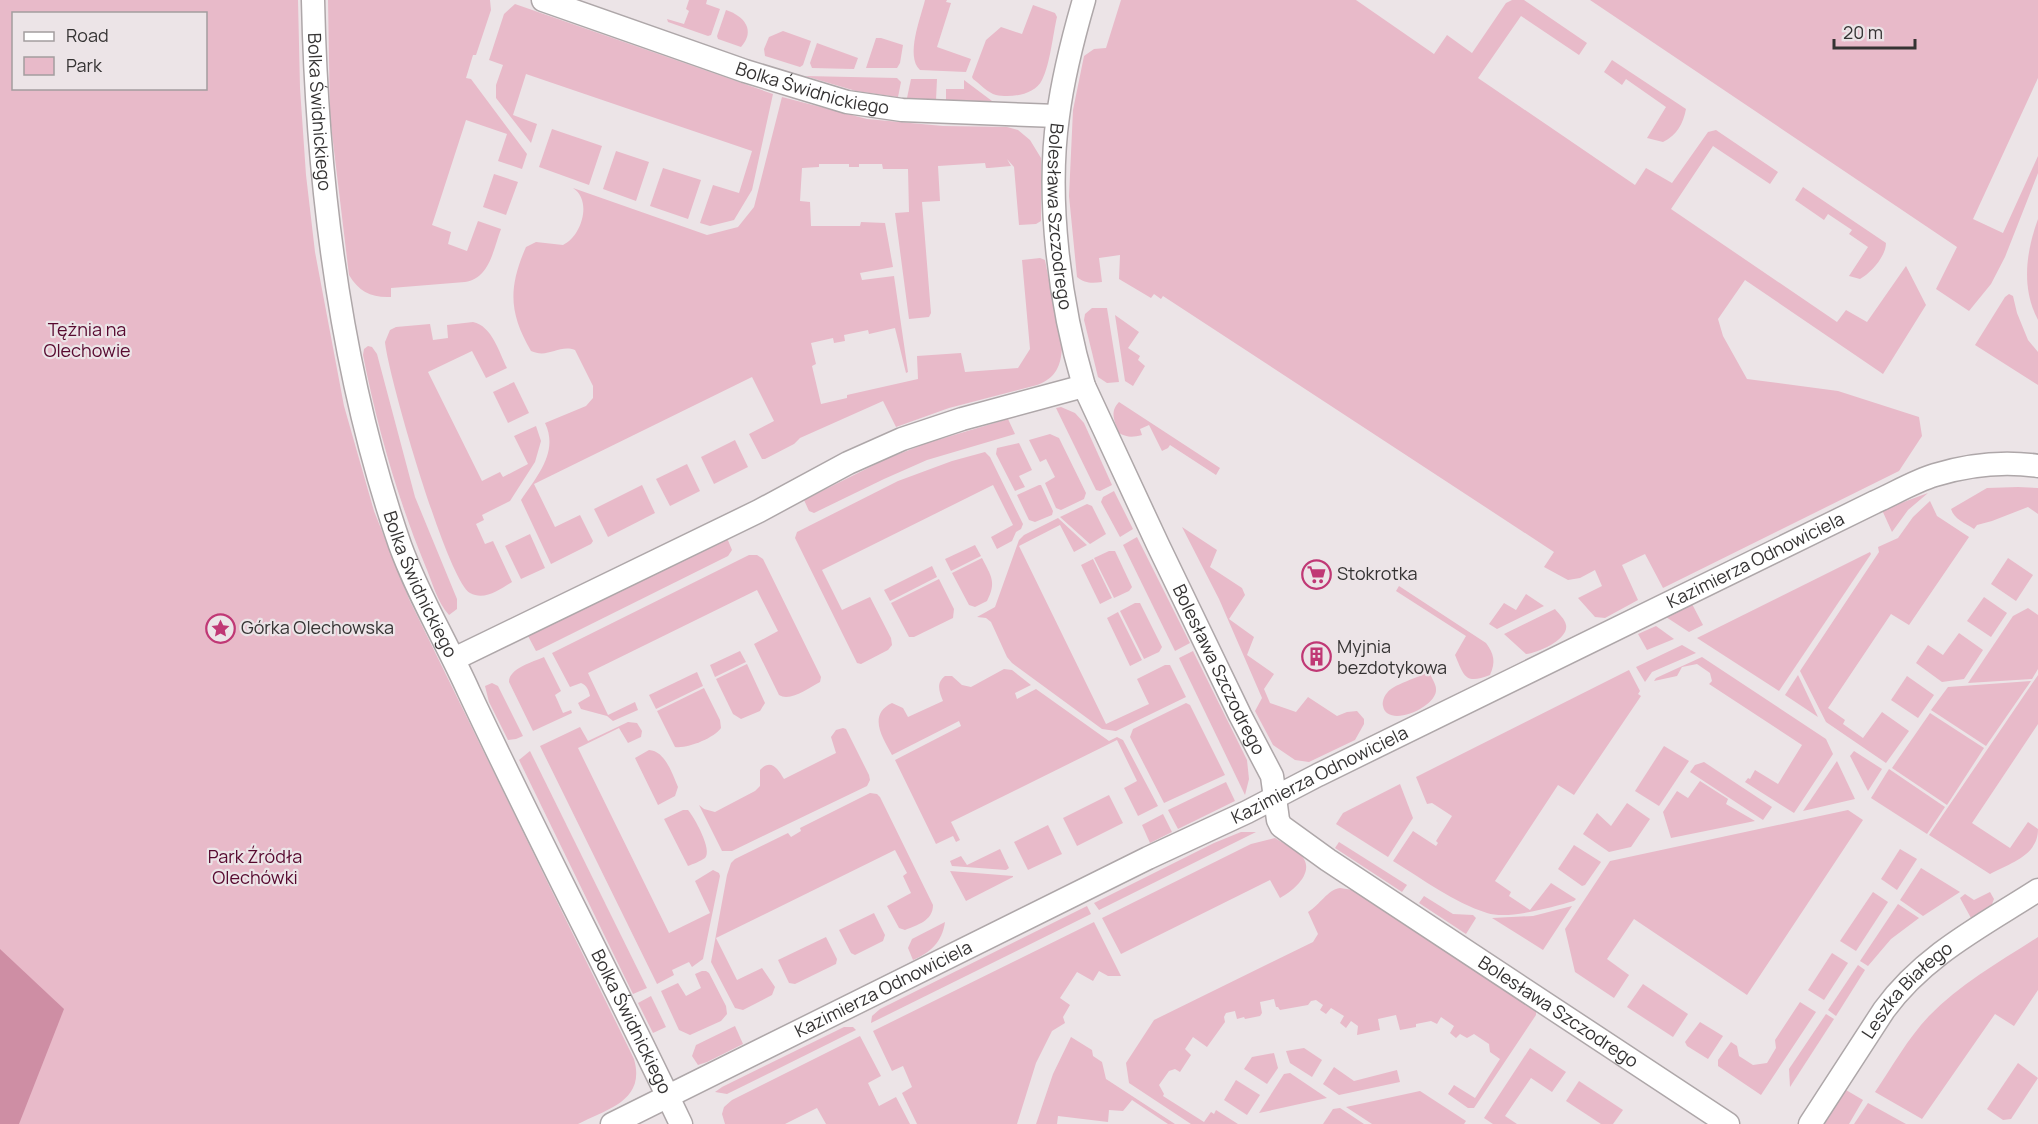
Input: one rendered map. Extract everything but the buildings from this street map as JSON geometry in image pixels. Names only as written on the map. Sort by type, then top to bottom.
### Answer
[{"type":"street","name":"Bolka Świdnickiego","points":[[313,0],[314,80],[332,255],[347,343],[380,483],[401,548],[505,768],[624,1004],[681,1124]]},
{"type":"street","name":"Bolka Świdnickiego","points":[[543,0],[745,71],[847,102],[902,110],[1058,116]]},
{"type":"street","name":"Bolesława Szczodrego","points":[[1084,0],[1068,59],[1058,116],[1055,162],[1056,240],[1073,342],[1084,386],[1204,641],[1272,776],[1278,820],[1281,826],[1728,1124]]},
{"type":"street","points":[[454,659],[750,516],[848,463],[902,439],[962,419],[1084,386]]},
{"type":"street","name":"Kazimierza Odnowiciela","points":[[612,1124],[1148,858],[1275,798],[1875,502],[1934,475],[1965,468],[2019,464],[2038,466]]},
{"type":"street","name":"Leszka Białego","points":[[1810,1124],[1896,993],[1944,949],[2038,890]]},
{"type":"green space","name":"Park Źródła Olechówki","points":[[0,0],[298,0],[300,88],[306,175],[315,252],[344,406],[374,511],[409,599],[634,1059],[636,1073],[634,1085],[629,1094],[612,1108],[578,1124],[0,1124]]},
{"type":"green space","points":[[328,0],[490,0],[491,10],[466,78],[471,79],[527,154],[522,169],[498,161],[507,134],[466,120],[432,225],[451,232],[448,244],[467,251],[478,221],[501,229],[489,262],[480,275],[473,279],[465,282],[391,288],[391,297],[384,297],[362,290],[349,275],[330,117]]},
{"type":"green space","points":[[689,0],[707,0],[706,4],[720,9],[711,35],[708,36],[668,22],[667,19],[684,24],[689,11],[686,9]]},
{"type":"green space","points":[[925,0],[947,0],[946,2],[951,3],[937,47],[971,59],[966,72],[920,70],[916,64],[915,36]]},
{"type":"green space","points":[[1121,0],[1356,0],[1434,54],[1447,35],[1472,53],[1506,3],[1512,0],[1524,0],[1587,43],[1579,55],[1521,16],[1478,78],[1635,185],[1646,168],[1672,183],[1708,132],[1716,130],[1778,172],[1770,184],[1713,146],[1671,209],[1837,322],[1846,310],[1867,322],[1906,266],[1926,305],[1883,374],[1745,280],[1718,319],[1723,336],[1747,379],[1838,391],[1919,417],[1922,436],[1899,471],[1663,588],[1645,554],[1622,565],[1638,600],[1605,618],[1595,617],[1578,598],[1602,586],[1595,570],[1580,578],[1568,580],[1544,567],[1554,552],[1163,296],[1161,299],[1154,294],[1151,298],[1119,279],[1120,255],[1099,258],[1102,282],[1086,282],[1077,277],[1069,196],[1073,110],[1084,56],[1094,49],[1106,48]]},
{"type":"green space","points":[[1590,0],[2038,0],[2038,78],[1973,219],[2003,233],[2038,156],[2038,173],[2005,257],[1991,284],[1969,311],[1936,289],[1957,247]]},
{"type":"green space","points":[[515,4],[773,94],[752,190],[734,220],[710,226],[700,223],[713,185],[739,193],[752,151],[526,74],[513,115],[537,124],[531,143],[496,98],[496,85],[503,65],[489,60],[504,14]]},
{"type":"green space","points":[[1033,5],[1055,13],[1057,17],[1045,74],[1039,85],[1028,92],[1009,96],[993,94],[972,77],[986,40],[1001,27],[1022,34]]},
{"type":"green space","points":[[726,10],[738,16],[746,24],[748,35],[741,47],[718,39]]},
{"type":"green space","points":[[783,31],[811,41],[803,65],[800,67],[765,56],[764,49],[769,37]]},
{"type":"green space","points":[[876,38],[903,45],[897,68],[866,68]]},
{"type":"green space","points":[[817,43],[858,58],[854,69],[812,68],[810,63]]},
{"type":"green space","points":[[1612,60],[1686,109],[1679,128],[1668,139],[1663,142],[1647,138],[1666,107],[1626,79],[1622,85],[1604,72]]},
{"type":"green space","points":[[805,76],[897,78],[901,82],[898,97],[856,91]]},
{"type":"green space","points":[[911,79],[937,79],[936,100],[907,98]]},
{"type":"green space","points":[[964,80],[992,101],[946,101],[946,89],[964,89]]},
{"type":"green space","points":[[782,97],[867,119],[943,126],[1007,127],[1018,130],[1030,140],[1041,158],[1041,221],[1036,224],[1019,225],[1014,167],[1007,159],[1011,166],[986,168],[985,163],[938,166],[940,201],[922,202],[931,313],[929,317],[909,319],[895,213],[909,212],[908,169],[883,169],[882,164],[859,164],[859,167],[849,167],[849,164],[819,164],[819,167],[802,168],[800,201],[810,202],[811,226],[860,226],[861,222],[885,223],[893,267],[860,273],[862,280],[894,276],[908,372],[906,373],[895,328],[869,334],[868,330],[844,335],[845,341],[834,343],[833,338],[811,343],[816,364],[812,366],[821,404],[847,398],[847,395],[918,379],[917,356],[961,353],[965,372],[1018,368],[1030,349],[1022,260],[1040,258],[1045,260],[1062,347],[1056,371],[1049,379],[1037,385],[949,408],[896,427],[883,401],[800,438],[794,444],[765,459],[762,459],[749,434],[774,421],[752,377],[534,484],[555,527],[580,515],[593,541],[551,564],[521,500],[539,473],[548,454],[549,434],[545,423],[586,406],[593,398],[593,386],[575,350],[564,349],[537,353],[531,351],[524,337],[515,312],[514,288],[526,247],[536,242],[563,245],[575,235],[583,210],[579,194],[573,188],[707,235],[738,227],[754,207]]},
{"type":"green space","points":[[552,129],[602,146],[589,185],[539,167]]},
{"type":"green space","points":[[616,151],[649,162],[636,201],[603,189]]},
{"type":"green space","points":[[663,168],[701,180],[688,219],[650,206]]},
{"type":"green space","points":[[494,174],[518,182],[506,215],[483,207]]},
{"type":"green space","points":[[1803,187],[1886,243],[1881,259],[1860,279],[1849,276],[1868,247],[1849,234],[1852,230],[1828,214],[1824,220],[1795,200]]},
{"type":"green space","points":[[2038,219],[2038,320],[2029,295],[2027,270]]},
{"type":"green space","points":[[2009,294],[2013,296],[2028,340],[2038,352],[2038,385],[1975,345]]},
{"type":"green space","points":[[1092,308],[1107,308],[1119,382],[1107,383],[1098,377],[1084,320],[1085,314]]},
{"type":"green space","points":[[1115,315],[1139,332],[1128,348],[1140,356],[1138,360],[1145,366],[1133,386],[1125,381]]},
{"type":"green space","points":[[473,322],[480,324],[490,334],[507,368],[486,378],[472,351],[428,372],[482,481],[500,472],[503,477],[528,464],[514,436],[536,426],[541,441],[535,462],[510,501],[482,515],[484,520],[476,524],[485,544],[493,541],[512,582],[481,596],[470,593],[460,580],[447,553],[407,432],[385,342],[390,330],[396,327],[430,324],[433,340],[448,338],[447,325]]},
{"type":"green space","points":[[368,346],[372,347],[377,354],[415,497],[457,599],[457,609],[449,615],[435,591],[405,513],[389,461],[363,355],[364,349]]},
{"type":"green space","points":[[514,382],[529,413],[508,423],[493,392]]},
{"type":"green space","points":[[1119,402],[1220,468],[1216,475],[1170,445],[1162,451],[1149,425],[1140,429],[1142,435],[1130,437],[1119,433],[1114,410]]},
{"type":"green space","points":[[1061,407],[1075,413],[1084,423],[1112,485],[1100,491],[1096,490],[1056,408]]},
{"type":"green space","points":[[1008,419],[1015,434],[927,460],[814,513],[809,511],[804,500],[886,459],[927,443]]},
{"type":"green space","points":[[1050,434],[1059,438],[1086,493],[1084,499],[1061,510],[1056,508],[1045,483],[1055,477],[1046,459],[1040,462],[1029,440]]},
{"type":"green space","points":[[735,440],[748,467],[714,484],[701,457]]},
{"type":"green space","points":[[1019,443],[1032,470],[1019,476],[1025,487],[1015,491],[996,454],[997,448]]},
{"type":"green space","points":[[985,452],[990,457],[1023,524],[1012,541],[997,549],[991,537],[1013,525],[993,485],[822,570],[842,610],[870,597],[891,638],[892,645],[888,650],[861,664],[857,663],[795,538],[797,532],[898,481],[952,461]]},
{"type":"green space","points":[[687,464],[700,491],[670,506],[656,479]]},
{"type":"green space","points":[[642,485],[655,513],[608,537],[594,509]]},
{"type":"green space","points":[[1039,485],[1053,511],[1052,515],[1035,522],[1029,520],[1017,495]]},
{"type":"green space","points":[[1987,488],[2038,488],[2038,514],[2028,507],[1977,525],[1974,529],[1952,512],[1951,509]]},
{"type":"green space","points":[[1114,491],[1133,529],[1120,537],[1101,502],[1103,497]]},
{"type":"green space","points":[[1928,493],[1908,510],[1892,532],[1882,510]]},
{"type":"green space","points":[[1930,501],[1937,516],[1969,537],[1909,625],[1891,614],[1828,708],[1845,720],[1843,724],[1863,738],[1882,712],[1909,731],[1886,763],[1826,722],[1800,671],[1879,552],[1878,547],[1898,538],[1913,517]]},
{"type":"green space","points":[[1087,504],[1092,506],[1106,534],[1090,544],[1060,517]]},
{"type":"green space","points":[[1058,518],[1087,545],[1074,552],[1060,525],[1019,546],[1106,724],[1149,704],[1137,679],[1165,665],[1170,665],[1186,697],[1116,731],[1102,729],[1012,663],[991,622],[986,618],[977,617],[995,607],[1019,540],[1024,535]]},
{"type":"green space","points":[[1182,527],[1217,550],[1210,567],[1242,588],[1245,595],[1229,619],[1254,637],[1247,655],[1274,674],[1264,689],[1270,703],[1296,712],[1308,697],[1337,716],[1357,711],[1364,719],[1364,724],[1355,740],[1309,762],[1295,760],[1273,745],[1255,711],[1262,698],[1219,599]]},
{"type":"green space","points":[[530,534],[545,568],[521,579],[505,546]]},
{"type":"green space","points":[[1137,537],[1190,643],[1175,651],[1123,545]]},
{"type":"green space","points":[[727,538],[732,550],[728,556],[536,651],[528,636]]},
{"type":"green space","points":[[975,545],[981,556],[951,571],[945,559]]},
{"type":"green space","points":[[1109,551],[1115,551],[1132,587],[1129,591],[1114,598],[1094,558]]},
{"type":"green space","points":[[1870,552],[1871,554],[1779,691],[1697,638]]},
{"type":"green space","points":[[749,555],[757,555],[763,559],[821,677],[820,682],[794,696],[779,695],[754,644],[778,631],[757,590],[588,673],[608,715],[635,702],[638,710],[613,721],[607,716],[581,709],[578,703],[590,696],[587,688],[581,683],[570,687],[552,653]]},
{"type":"green space","points":[[982,558],[990,575],[992,589],[987,601],[975,607],[969,605],[952,573]]},
{"type":"green space","points":[[2008,558],[2033,575],[2016,601],[1991,584]]},
{"type":"green space","points":[[1093,559],[1112,598],[1100,604],[1081,565]]},
{"type":"green space","points":[[932,566],[937,577],[890,601],[884,590]]},
{"type":"green space","points":[[939,579],[954,609],[953,618],[914,637],[909,637],[891,603]]},
{"type":"green space","points":[[1399,586],[1486,643],[1493,658],[1490,675],[1475,679],[1466,677],[1455,655],[1466,636],[1396,591]]},
{"type":"green space","points":[[1526,594],[1544,606],[1497,629],[1489,624],[1504,603],[1516,610]]},
{"type":"green space","points":[[1984,597],[2007,613],[1991,637],[1967,621]]},
{"type":"green space","points":[[1135,603],[1140,603],[1162,647],[1159,652],[1144,659],[1120,611]]},
{"type":"green space","points":[[1692,604],[1703,625],[1689,632],[1666,617]]},
{"type":"green space","points":[[2028,608],[2038,615],[2038,669],[2032,679],[1968,683],[2013,616]]},
{"type":"green space","points":[[1555,609],[1564,621],[1566,630],[1558,640],[1545,648],[1526,654],[1504,634]]},
{"type":"green space","points":[[1118,612],[1142,660],[1130,666],[1107,618]]},
{"type":"green space","points":[[1656,626],[1674,639],[1647,650],[1638,634]]},
{"type":"green space","points":[[1959,633],[1983,650],[1964,679],[1942,682],[1916,663],[1928,645],[1943,655]]},
{"type":"green space","points":[[1682,645],[1696,653],[1652,672],[1645,682],[1636,667]]},
{"type":"green space","points":[[740,651],[746,662],[715,677],[710,665]]},
{"type":"green space","points":[[1193,651],[1247,760],[1249,779],[1245,795],[1179,658]]},
{"type":"green space","points":[[544,657],[561,691],[555,695],[563,713],[571,710],[572,713],[533,731],[509,682],[517,669]]},
{"type":"green space","points":[[1702,657],[1826,739],[1833,754],[1794,813],[1745,782],[1748,778],[1750,779],[1755,770],[1778,784],[1802,745],[1709,684],[1712,681],[1710,673],[1697,664],[1682,667],[1677,676],[1654,681],[1656,678]]},
{"type":"green space","points":[[747,664],[765,703],[760,711],[741,719],[733,714],[716,679]]},
{"type":"green space","points":[[1004,669],[1012,670],[1031,685],[1015,693],[1017,699],[1036,689],[1109,741],[1117,737],[1123,740],[1158,806],[1138,816],[1124,788],[1137,781],[1117,740],[951,822],[960,840],[956,842],[953,836],[936,844],[895,760],[961,726],[959,721],[892,755],[881,734],[880,714],[892,703],[903,708],[908,717],[943,701],[939,684],[945,676],[952,676],[962,685],[971,687]]},
{"type":"green space","points":[[1629,670],[1640,691],[1638,694],[1641,696],[1574,795],[1558,785],[1495,881],[1511,892],[1509,896],[1530,910],[1551,883],[1576,899],[1574,901],[1518,914],[1496,915],[1450,897],[1393,861],[1413,831],[1436,846],[1438,843],[1436,841],[1452,816],[1432,803],[1427,804],[1416,777]]},
{"type":"green space","points":[[697,672],[703,686],[656,709],[649,695]]},
{"type":"green space","points":[[1429,672],[1436,689],[1429,702],[1412,713],[1393,716],[1387,713],[1383,701],[1390,690]]},
{"type":"green space","points":[[1798,675],[1818,717],[1785,695]]},
{"type":"green space","points":[[2038,675],[2038,724],[1972,823],[2010,848],[2028,822],[2038,829],[2037,838],[2022,858],[1990,874],[1929,835]]},
{"type":"green space","points":[[1907,676],[1934,695],[1918,718],[1891,700]]},
{"type":"green space","points":[[2031,681],[1986,746],[1931,710],[1948,687]]},
{"type":"green space","points":[[492,683],[498,686],[523,736],[508,740],[489,702],[485,686]]},
{"type":"green space","points":[[704,688],[720,720],[721,728],[700,742],[675,747],[657,711]]},
{"type":"green space","points":[[1186,703],[1190,705],[1225,775],[1164,803],[1130,737],[1133,729]]},
{"type":"green space","points":[[1930,713],[1984,748],[1947,805],[1892,768]]},
{"type":"green space","points":[[628,722],[637,723],[642,731],[641,737],[628,743],[619,728],[578,748],[669,933],[710,913],[695,881],[713,870],[720,876],[703,959],[692,967],[689,962],[672,970],[674,975],[657,984],[540,746],[580,727],[588,741]]},
{"type":"green space","points":[[846,729],[869,775],[870,780],[867,786],[732,851],[722,851],[699,805],[715,812],[755,791],[760,786],[760,770],[768,765],[774,766],[784,779],[836,753],[831,737],[836,730]]},
{"type":"green space","points":[[1664,746],[1689,761],[1659,806],[1635,791]]},
{"type":"green space","points":[[649,750],[655,751],[664,758],[678,787],[675,796],[658,805],[635,758]]},
{"type":"green space","points":[[530,751],[647,988],[633,994],[519,760]]},
{"type":"green space","points":[[1854,751],[1882,769],[1868,791],[1850,756]]},
{"type":"green space","points":[[1837,761],[1855,799],[1803,811]]},
{"type":"green space","points":[[1704,762],[1772,807],[1763,820],[1690,772],[1695,765]]},
{"type":"green space","points":[[1889,769],[1945,807],[1927,834],[1871,798]]},
{"type":"green space","points":[[1700,781],[1728,799],[1726,804],[1755,821],[1671,838],[1663,812],[1677,791],[1688,798]]},
{"type":"green space","points":[[1226,782],[1235,801],[1178,829],[1168,810]]},
{"type":"green space","points":[[1400,784],[1413,818],[1388,857],[1336,824],[1343,813]]},
{"type":"green space","points":[[870,793],[880,797],[933,905],[930,915],[924,922],[905,930],[899,928],[887,906],[911,893],[903,876],[907,873],[895,850],[716,938],[737,980],[762,968],[775,987],[772,995],[743,1010],[735,1008],[711,962],[731,863],[788,833],[791,837],[801,831],[800,828]]},
{"type":"green space","points":[[1109,795],[1123,823],[1077,846],[1063,818]]},
{"type":"green space","points":[[1627,803],[1650,819],[1631,847],[1609,852],[1583,834],[1597,813],[1611,826]]},
{"type":"green space","points":[[688,810],[694,819],[707,848],[705,858],[688,866],[664,819]]},
{"type":"green space","points":[[1848,810],[1863,820],[1747,995],[1634,919],[1607,959],[1629,975],[1614,998],[1575,972],[1565,929],[1610,861]]},
{"type":"green space","points":[[1163,814],[1172,832],[1150,843],[1142,825]]},
{"type":"green space","points":[[1048,825],[1062,854],[1028,870],[1014,842]]},
{"type":"green space","points":[[1241,832],[1256,832],[1099,910],[1094,903],[1214,843]]},
{"type":"green space","points":[[1275,838],[1299,853],[1304,859],[1305,873],[1292,890],[1280,898],[1270,880],[1121,954],[1102,918],[1251,844]]},
{"type":"green space","points":[[1339,842],[1407,885],[1402,892],[1335,848]]},
{"type":"green space","points":[[1574,845],[1601,862],[1582,886],[1558,869]]},
{"type":"green space","points":[[1000,849],[1009,868],[1006,870],[952,866],[950,861],[961,856],[967,865]]},
{"type":"green space","points":[[1900,849],[1917,859],[1897,890],[1881,879]]},
{"type":"green space","points":[[1921,868],[1960,892],[1923,916],[1900,900]]},
{"type":"green space","points":[[950,871],[1013,876],[1013,877],[966,901]]},
{"type":"green space","points":[[1335,889],[1353,890],[1536,1011],[1536,1015],[1474,1108],[1468,1108],[1448,1094],[1454,1085],[1475,1098],[1500,1059],[1490,1052],[1489,1044],[1474,1034],[1467,1038],[1460,1034],[1456,1038],[1450,1033],[1454,1026],[1441,1017],[1437,1024],[1431,1021],[1400,1030],[1396,1015],[1378,1019],[1380,1030],[1357,1035],[1358,1026],[1351,1021],[1346,1028],[1340,1023],[1344,1016],[1331,1008],[1326,1014],[1320,1010],[1323,1005],[1316,1000],[1311,1001],[1308,1005],[1280,1010],[1276,1007],[1274,999],[1260,1002],[1262,1013],[1260,1016],[1245,1019],[1244,1017],[1237,1019],[1235,1011],[1226,1013],[1225,1022],[1207,1047],[1193,1037],[1185,1049],[1191,1055],[1180,1072],[1175,1069],[1169,1071],[1159,1085],[1163,1096],[1204,1122],[1211,1112],[1214,1114],[1216,1110],[1238,1124],[1191,1124],[1129,1083],[1126,1063],[1154,1020],[1313,942],[1318,934],[1308,912]]},
{"type":"green space","points":[[1873,892],[1888,902],[1856,951],[1840,941]]},
{"type":"green space","points":[[1990,892],[1994,899],[1992,904],[1988,909],[1971,918],[1960,898],[1965,894],[1974,900]]},
{"type":"green space","points":[[1424,896],[1453,914],[1473,915],[1476,918],[1466,934],[1419,903]]},
{"type":"green space","points":[[1898,904],[1919,918],[1891,939],[1868,966],[1860,961]]},
{"type":"green space","points":[[1087,906],[1091,914],[871,1023],[872,1016],[880,1009]]},
{"type":"green space","points":[[1572,906],[1543,950],[1492,918],[1533,916]]},
{"type":"green space","points":[[874,913],[885,935],[883,941],[855,955],[851,953],[839,930]]},
{"type":"green space","points":[[945,922],[944,929],[935,945],[925,954],[913,960],[908,948],[912,939]]},
{"type":"green space","points":[[1094,922],[1121,976],[1108,976],[1099,971],[1093,981],[1077,972],[1060,998],[1070,1005],[1063,1017],[1065,1023],[1052,1031],[1036,1063],[1017,1124],[917,1124],[902,1093],[912,1087],[903,1066],[892,1071],[873,1031]]},
{"type":"green space","points":[[826,937],[837,959],[836,964],[795,984],[789,983],[778,960]]},
{"type":"green space","points":[[2038,937],[2038,990],[2014,1026],[1995,1014],[1922,1119],[1875,1092],[1914,1034],[1941,1004],[1981,974]]},
{"type":"green space","points":[[1832,953],[1848,963],[1824,1000],[1808,990]]},
{"type":"green space","points":[[1858,965],[1865,970],[1836,1016],[1828,1010]]},
{"type":"green space","points":[[702,971],[709,973],[726,1006],[727,1014],[721,1021],[690,1035],[679,1030],[661,991],[678,983],[686,996],[701,988],[695,974]]},
{"type":"green space","points":[[1643,984],[1688,1014],[1673,1037],[1627,1007]]},
{"type":"green space","points":[[651,996],[666,1027],[653,1033],[638,1003]]},
{"type":"green space","points":[[1800,1002],[1816,1012],[1761,1095],[1718,1066],[1718,1060],[1731,1042],[1737,1046],[1739,1056],[1753,1065],[1767,1063],[1776,1048],[1775,1040]]},
{"type":"green space","points":[[1826,1014],[1834,1019],[1790,1087],[1789,1069]]},
{"type":"green space","points":[[1700,1022],[1723,1036],[1708,1059],[1687,1046],[1685,1042]]},
{"type":"green space","points":[[735,1026],[743,1044],[698,1065],[692,1056],[696,1045]]},
{"type":"green space","points":[[844,1027],[853,1027],[856,1030],[727,1094],[715,1092],[722,1087]]},
{"type":"green space","points":[[860,1036],[881,1076],[868,1083],[879,1106],[896,1097],[910,1124],[826,1124],[817,1108],[785,1124],[725,1124],[722,1114],[724,1107],[732,1100]]},
{"type":"green space","points":[[1071,1037],[1092,1050],[1093,1056],[1102,1062],[1106,1079],[1175,1124],[1168,1124],[1132,1100],[1123,1111],[1109,1110],[1108,1122],[1058,1116],[1057,1124],[1036,1124],[1053,1074]]},
{"type":"green space","points":[[1304,1048],[1322,1060],[1312,1077],[1290,1063],[1286,1051]]},
{"type":"green space","points":[[1530,1048],[1566,1072],[1552,1092],[1531,1078],[1505,1116],[1517,1124],[1493,1124],[1484,1118]]},
{"type":"green space","points":[[1274,1053],[1278,1068],[1267,1084],[1244,1069],[1252,1057]]},
{"type":"green space","points":[[2018,1063],[2038,1078],[2011,1119],[2003,1120],[1987,1109]]},
{"type":"green space","points":[[1334,1067],[1354,1081],[1397,1070],[1400,1082],[1339,1095],[1323,1084]]},
{"type":"green space","points":[[1290,1073],[1327,1098],[1259,1113],[1284,1074]]},
{"type":"green space","points":[[1236,1080],[1260,1095],[1247,1115],[1224,1100]]},
{"type":"green space","points":[[1579,1081],[1623,1110],[1613,1124],[1601,1124],[1566,1101]]},
{"type":"green space","points":[[1846,1090],[1863,1100],[1849,1124],[1824,1124]]},
{"type":"green space","points":[[1420,1091],[1466,1121],[1464,1124],[1372,1124],[1346,1107]]},
{"type":"green space","points":[[1868,1103],[1906,1124],[1854,1124]]},
{"type":"green space","points":[[1340,1108],[1364,1124],[1323,1124],[1333,1109]]},
{"type":"shaded area","points":[[0,949],[64,1009],[19,1124],[0,1124]]},
{"type":"place","name":"Stokrotka","points":[[1316,574]]},
{"type":"place","name":"Górka Olechowska","points":[[220,628]]},
{"type":"place","name":"Myjnia bezdotykowa","points":[[1316,657]]},
{"type":"park label","name":"Tężnia na Olechowie","points":[[87,340]]}]
